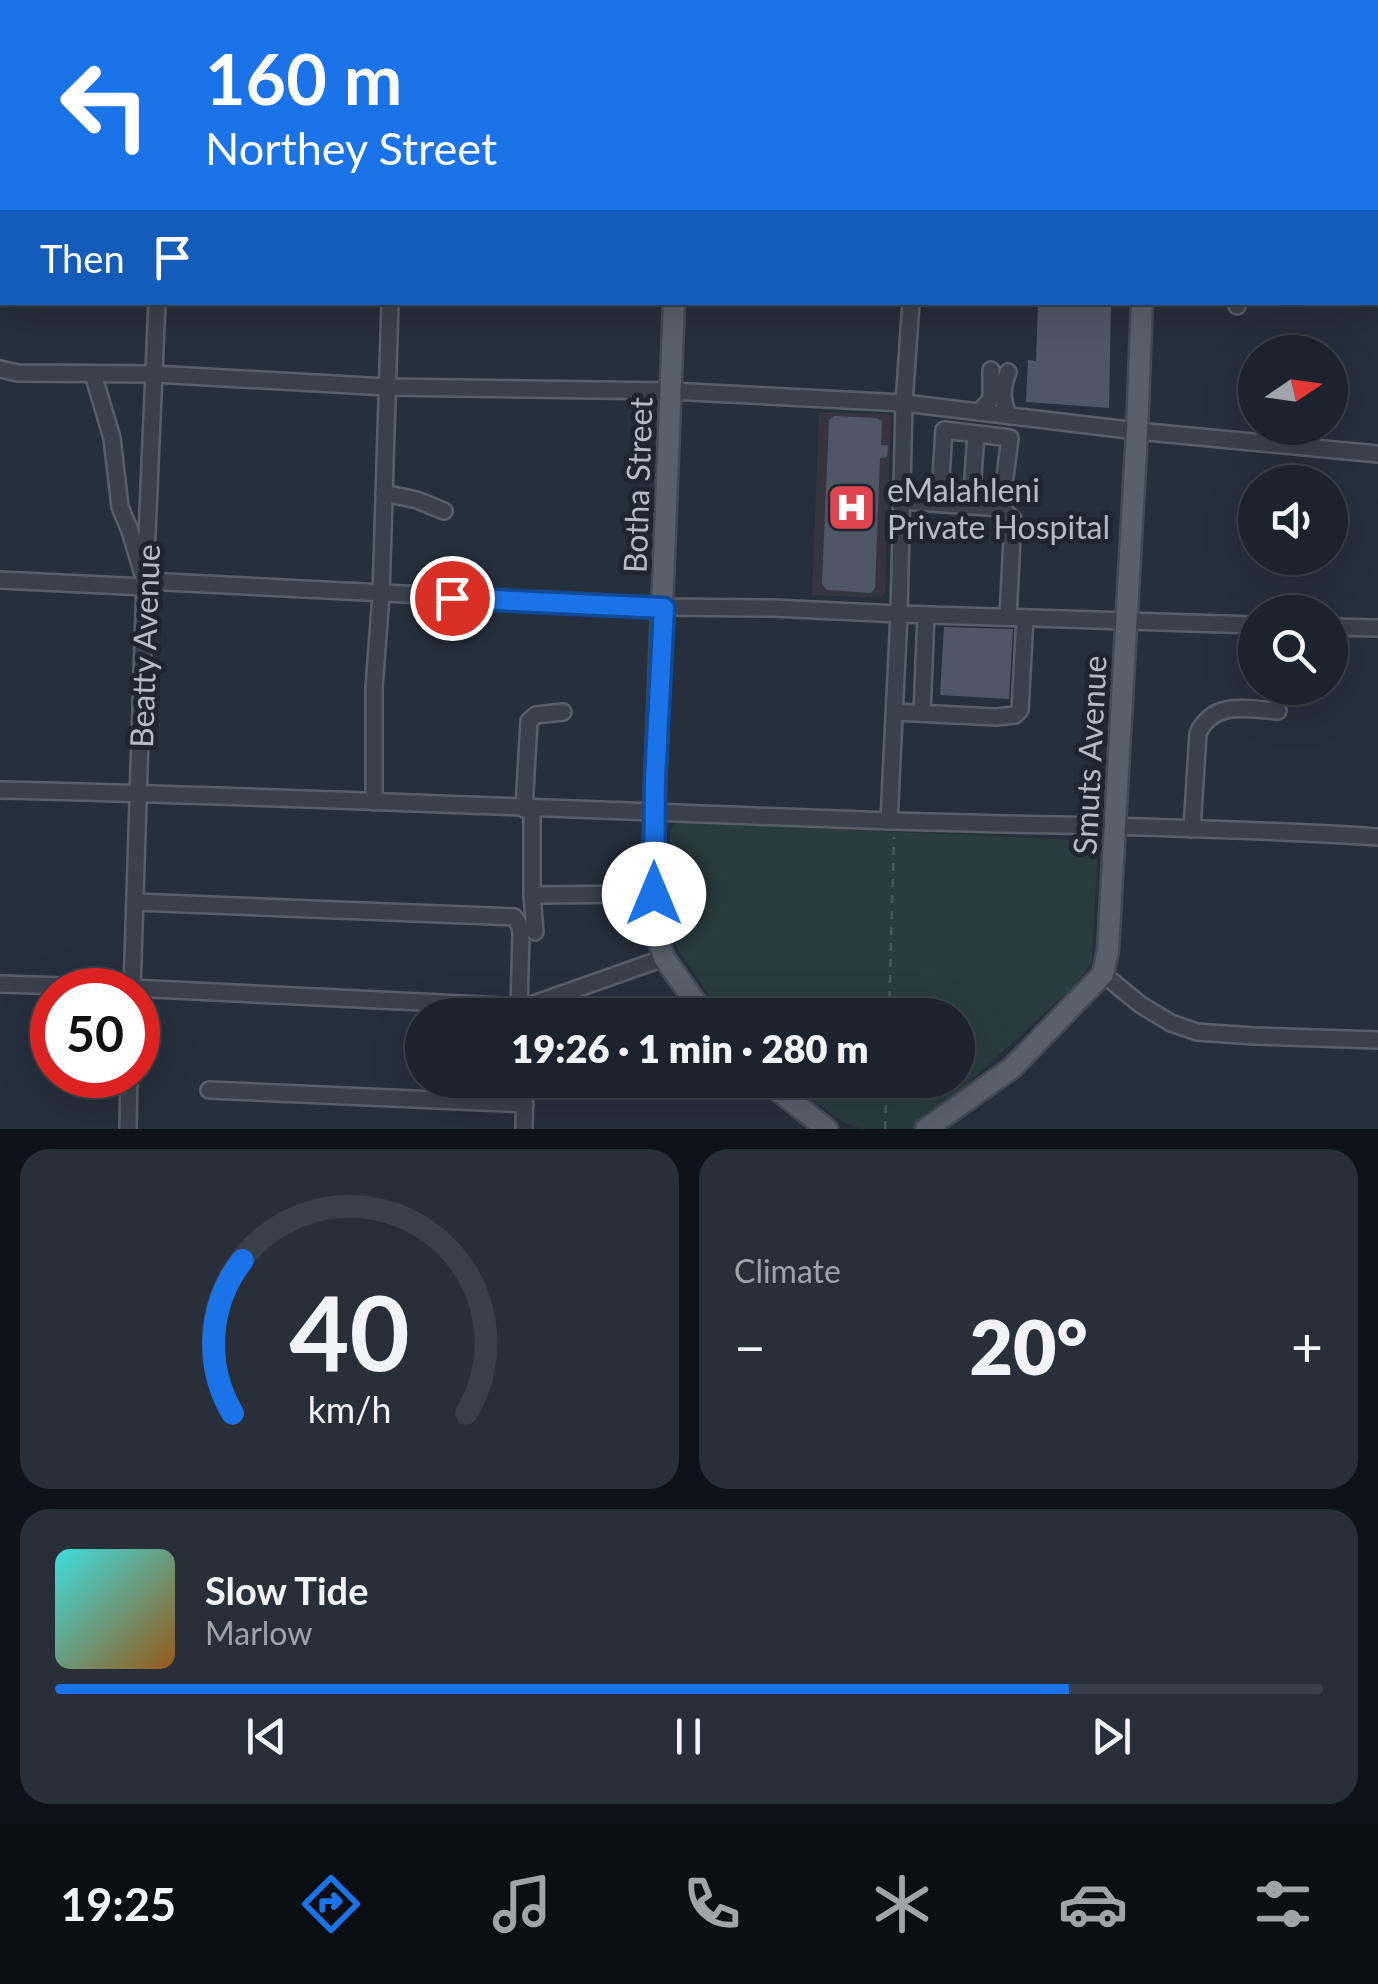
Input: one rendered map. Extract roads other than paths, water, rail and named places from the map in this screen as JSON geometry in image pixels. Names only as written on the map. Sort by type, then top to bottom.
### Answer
[{"type":"main road","name":"Botha Street","points":[[674,305],[654,813],[654,926],[664,958],[693,998]]},
{"type":"main road","name":"Smuts Avenue","points":[[1103,974],[1108,950],[1142,305]]},
{"type":"main road","points":[[926,1129],[1012,1068],[1103,974]]},
{"type":"main road","points":[[787,1098],[827,1129]]},
{"type":"street","name":"Beatty Avenue","points":[[133,968],[158,305]]},
{"type":"street","points":[[374,802],[374,688],[381,595],[390,305]]},
{"type":"street","points":[[892,821],[904,403],[911,305]]},
{"type":"street","points":[[0,369],[18,373],[154,374],[387,387],[670,391],[904,403],[1378,454]]},
{"type":"street","points":[[978,412],[990,399],[1000,371],[1004,385],[1002,400],[1009,416]]},
{"type":"street","points":[[93,374],[112,438],[120,507],[145,584]]},
{"type":"street","points":[[940,494],[944,430],[1010,438],[1001,508]]},
{"type":"street","points":[[971,505],[976,434]]},
{"type":"street","points":[[384,493],[418,500],[444,512]]},
{"type":"street","points":[[894,712],[996,718],[1018,713],[1013,519],[1001,508],[902,501]]},
{"type":"street","points":[[0,580],[664,608],[773,608],[1238,625]]},
{"type":"street","points":[[922,713],[926,615]]},
{"type":"street","points":[[1348,627],[1378,628]]},
{"type":"street","points":[[1192,829],[1198,733],[1204,722],[1224,710],[1278,711]]},
{"type":"street","points":[[535,932],[528,809],[529,721],[536,715],[564,712]]},
{"type":"street","points":[[0,790],[1378,837]]},
{"type":"street","points":[[532,895],[654,894]]},
{"type":"street","points":[[136,902],[514,917],[521,935],[523,998]]},
{"type":"street","points":[[556,998],[664,958]]},
{"type":"street","points":[[1103,974],[1171,1023],[1197,1032],[1378,1040]]},
{"type":"street","points":[[0,984],[30,985]]},
{"type":"street","points":[[160,991],[405,1004]]},
{"type":"street","points":[[209,1090],[525,1104]]},
{"type":"street","points":[[128,1129],[129,1098]]},
{"type":"street","points":[[524,1129],[525,1098]]},
{"type":"place","name":"eMalahleni Private Hospital","points":[[852,507]]}]
